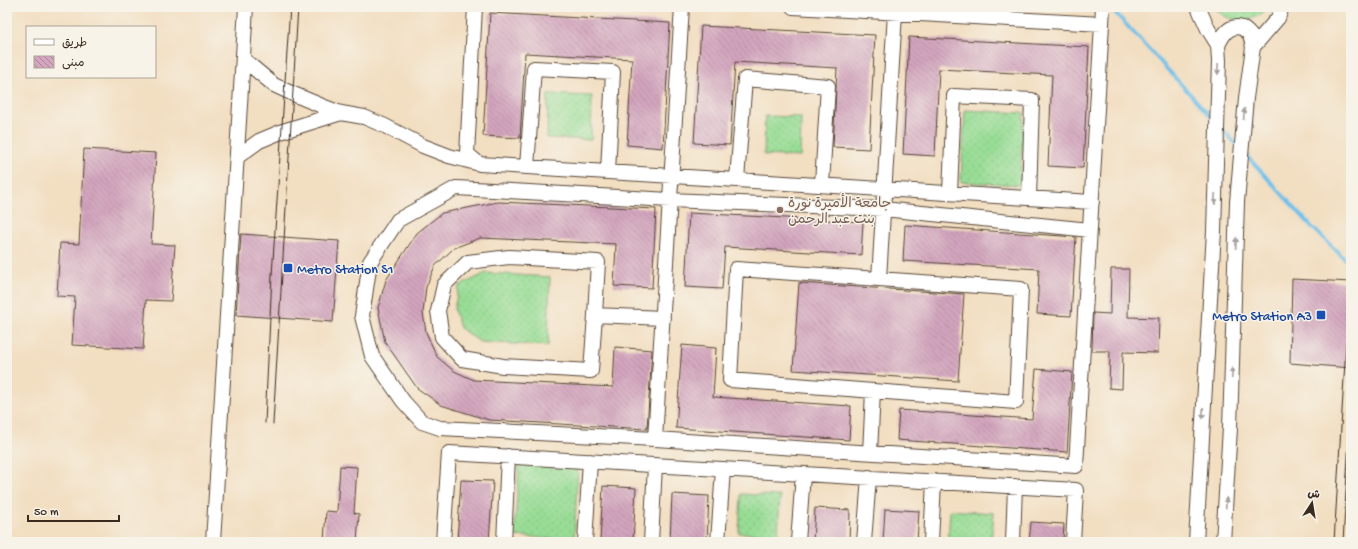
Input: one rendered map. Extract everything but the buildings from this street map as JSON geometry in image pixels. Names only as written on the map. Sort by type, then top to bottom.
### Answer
[{"type":"street","points":[[213,542],[246,7]]},
{"type":"street","points":[[475,7],[466,154],[480,164]]},
{"type":"street","points":[[655,439],[682,7]]},
{"type":"street","points":[[793,7],[895,14],[1102,24]]},
{"type":"street","points":[[1090,230],[883,209],[670,200],[456,188],[398,220],[370,262],[362,316],[372,356],[403,401],[422,422],[440,428],[655,439],[1076,466],[1092,202],[1103,7]]},
{"type":"street","points":[[1196,542],[1214,231],[1219,61],[1218,45],[1208,29],[1198,7]]},
{"type":"street","points":[[1253,47],[1278,18],[1282,7]]},
{"type":"street","points":[[878,279],[895,14]]},
{"type":"street","points":[[1218,45],[1224,34],[1229,29],[1240,28],[1246,30],[1249,34],[1253,47],[1246,98],[1237,202],[1230,428],[1223,542]]},
{"type":"street","points":[[242,59],[274,85],[341,113],[364,117],[423,146],[449,156],[480,164],[822,184],[1092,202]]},
{"type":"street","points":[[527,167],[534,68],[613,72],[608,172]]},
{"type":"street","points":[[737,179],[745,80],[828,86],[822,184]]},
{"type":"street","points":[[950,193],[954,96],[1032,100],[1029,198]]},
{"type":"street","points":[[236,156],[259,141],[283,131],[341,113]]},
{"type":"street","points":[[509,257],[598,262],[595,315],[592,370],[503,366],[462,359],[442,337],[438,311],[444,285],[468,262],[509,257]]},
{"type":"street","points":[[736,269],[1021,289],[1016,402],[873,391],[730,380],[736,269]]},
{"type":"street","points":[[595,315],[663,318]]},
{"type":"street","points":[[870,453],[873,391]]},
{"type":"street","points":[[443,542],[449,452],[1076,490],[1073,542]]},
{"type":"street","points":[[504,542],[508,456]]},
{"type":"street","points":[[585,542],[590,461]]},
{"type":"street","points":[[651,542],[655,465]]},
{"type":"street","points":[[718,542],[723,469]]},
{"type":"street","points":[[798,542],[803,474]]},
{"type":"street","points":[[864,542],[869,478]]},
{"type":"street","points":[[931,542],[934,481]]},
{"type":"street","points":[[1013,542],[1015,486]]},
{"type":"green space","points":[[1214,7],[1269,7],[1262,13],[1248,20],[1234,20],[1220,13]]},
{"type":"green space","points":[[548,94],[592,96],[591,140],[547,138]]},
{"type":"green space","points":[[965,110],[1024,113],[1020,185],[961,182]]},
{"type":"green space","points":[[765,116],[801,117],[800,157],[764,155]]},
{"type":"green space","points":[[486,273],[550,277],[548,346],[480,342],[460,328],[454,309],[459,286]]},
{"type":"green space","points":[[519,465],[578,468],[574,540],[514,536]]},
{"type":"green space","points":[[741,494],[780,496],[778,535],[739,533]]},
{"type":"green space","points":[[950,510],[994,513],[991,542],[948,542]]},
{"type":"waterway","points":[[1110,7],[1213,119]]},
{"type":"waterway","points":[[1221,128],[1238,146]]},
{"type":"waterway","points":[[1246,155],[1312,227],[1351,265]]},
{"type":"tram line","points":[[265,423],[272,275],[290,7]]},
{"type":"tram line","points":[[273,424],[298,7]]},
{"type":"tram line","points":[[1334,542],[1351,263]]},
{"type":"tram line","points":[[1343,542],[1351,405]]},
{"type":"place","name":"جامعة الأميرة نورة بنت عبد الرحمن","points":[[780,210]]},
{"type":"place","name":"Metro Station S1","points":[[288,268]]},
{"type":"place","name":"Metro Station A3","points":[[1321,315]]}]
